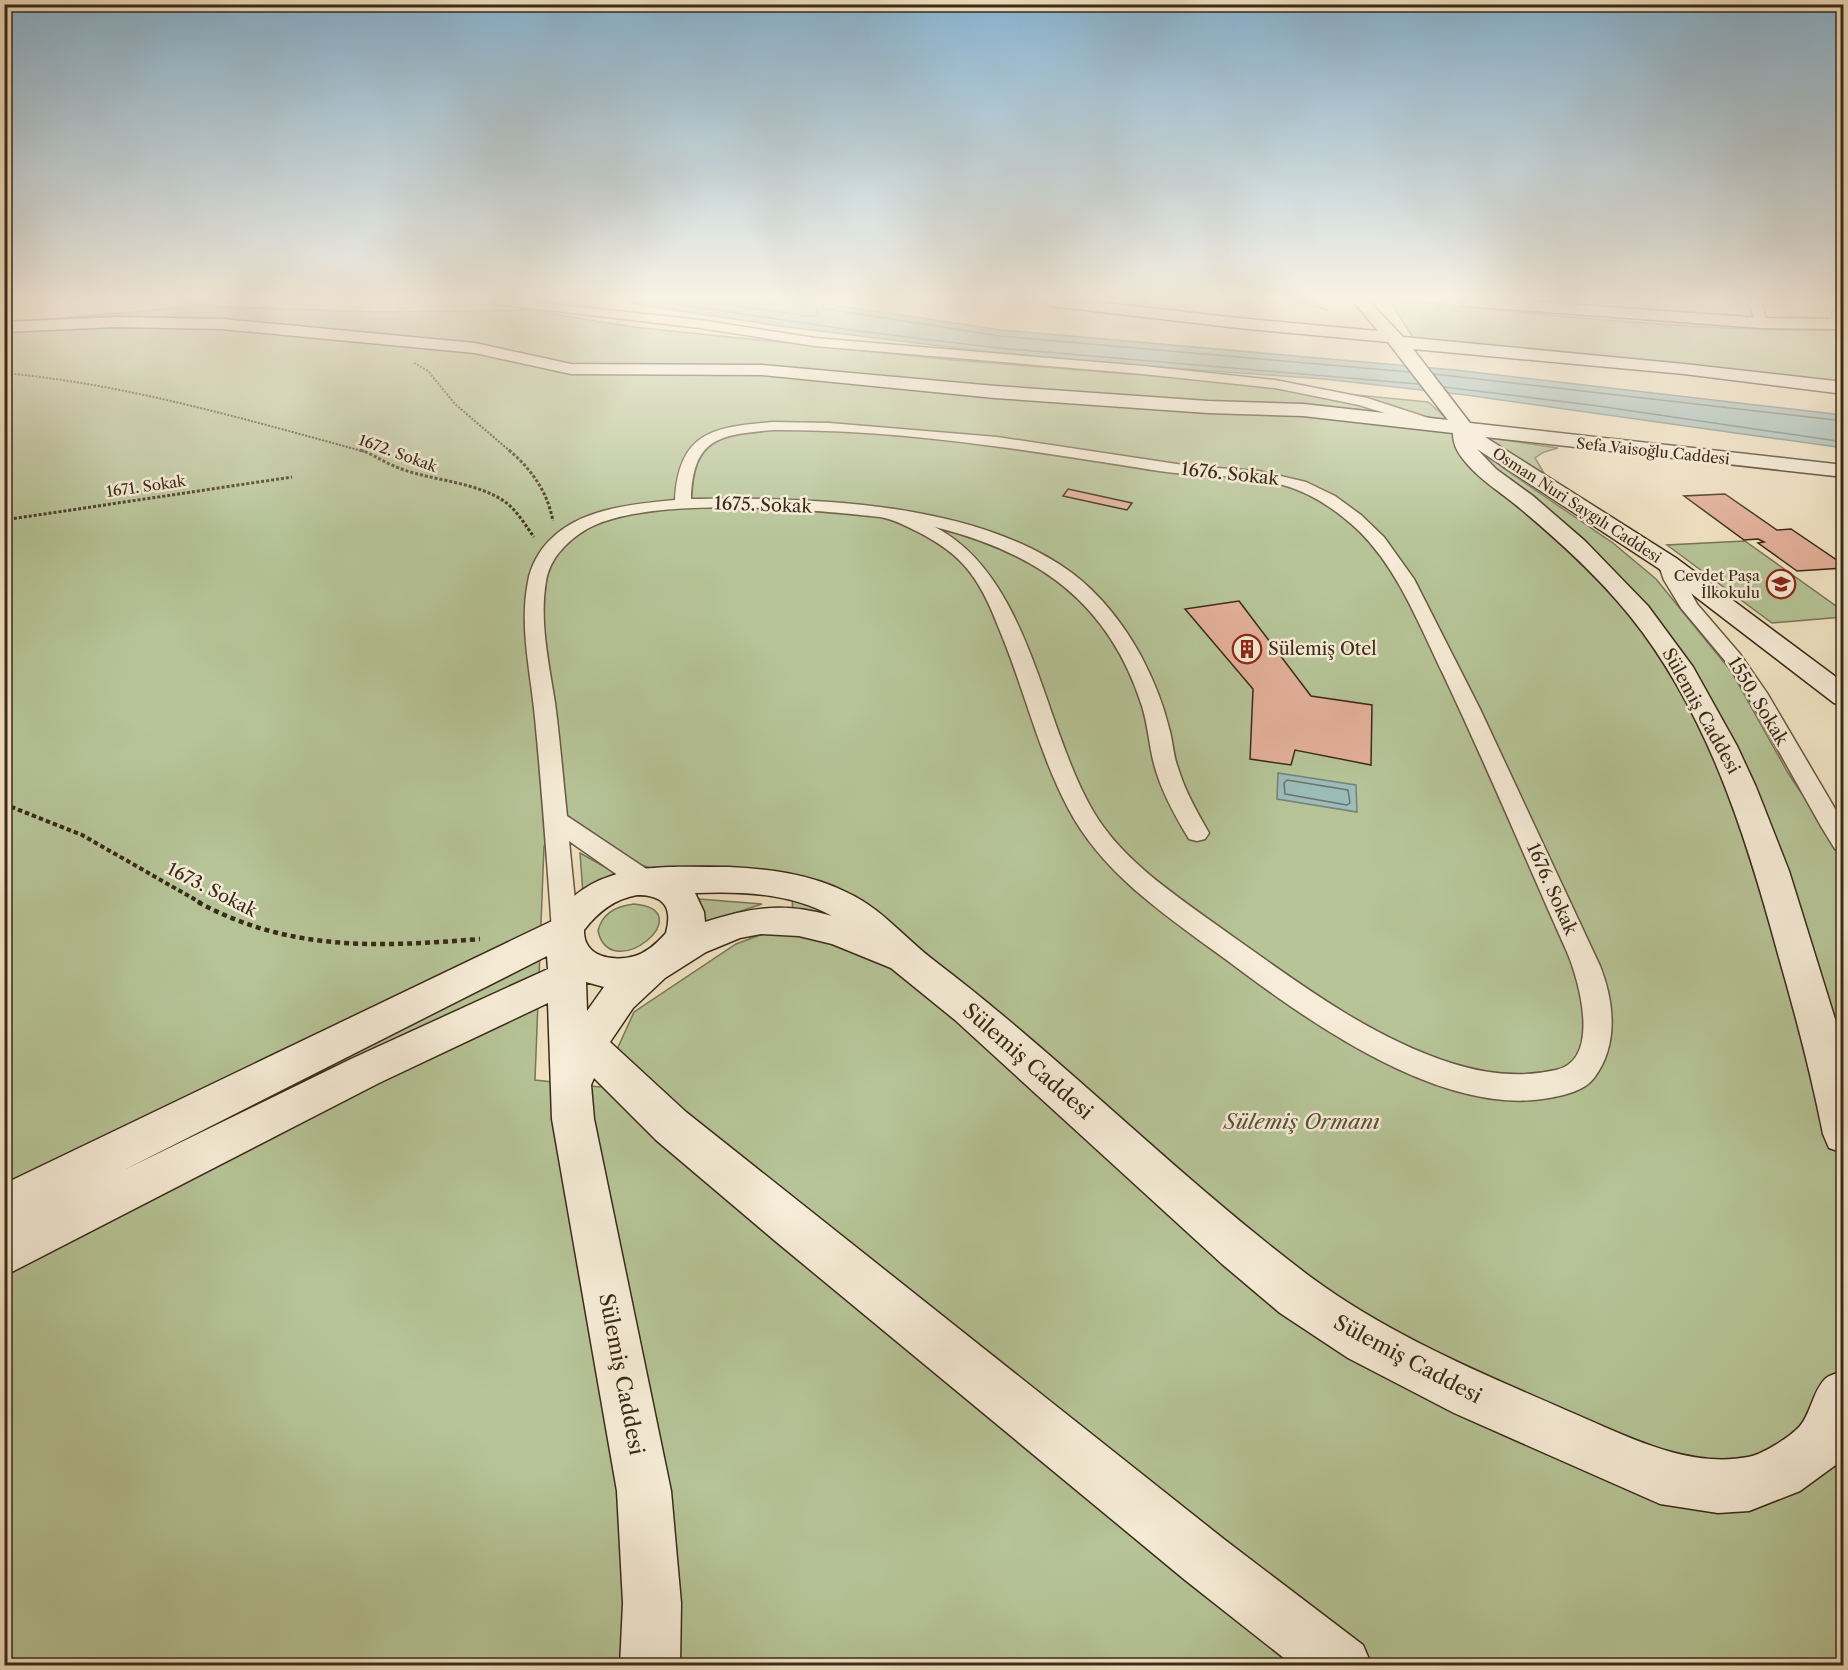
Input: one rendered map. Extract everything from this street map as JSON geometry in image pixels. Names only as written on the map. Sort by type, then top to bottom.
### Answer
[{"type":"street","name":"Sefa Vaisoğlu Caddesi","points":[[859,379],[1208,407],[1303,410],[1454,425],[1613,447],[1844,471]]},
{"type":"street","points":[[1227,379],[1275,384],[1362,401],[1454,425]]},
{"type":"street","points":[[1422,379],[1454,425]]},
{"type":"street","points":[[1768,379],[1844,388]]},
{"type":"street","name":"Osman Nuri Saygılı Caddesi","points":[[1454,425],[1667,563],[1844,697]]},
{"type":"street","name":"Sülemiş Caddesi","points":[[1454,425],[1464,446],[1477,463],[1569,539],[1623,590],[1672,656],[1728,754],[1756,822],[1786,916],[1833,1078],[1844,1134]]},
{"type":"street","name":"1676. Sokak","points":[[683,503],[687,466],[691,456],[704,442],[720,434],[781,426],[841,428],[1029,446],[1178,469],[1269,477],[1300,484],[1314,490],[1365,527],[1395,562],[1454,675],[1542,864],[1590,976],[1598,1017],[1595,1045],[1588,1064],[1571,1080],[1532,1090],[1489,1086],[1443,1073],[1403,1057],[1347,1026],[1267,976],[1173,907],[1127,868],[1096,834],[1079,808],[1069,788],[1026,670],[987,580],[946,540],[894,514]]},
{"type":"street","points":[[1563,495],[1549,461],[1558,453],[1613,447]]},
{"type":"street","name":"1675. Sokak","points":[[551,550],[574,531],[610,516],[645,507],[683,503],[809,507],[894,514],[954,527],[1001,542],[1045,563],[1086,593],[1108,619],[1133,660],[1148,694],[1158,724],[1168,775],[1197,833]]},
{"type":"street","points":[[551,550],[537,579],[536,626],[557,821],[565,931],[576,958],[587,967],[603,972],[620,973],[639,970],[702,939],[737,925],[760,920],[809,924],[904,958]]},
{"type":"street","name":"1550. Sokak","points":[[1667,563],[1677,592],[1742,670],[1815,799],[1844,843]]},
{"type":"street","points":[[557,821],[648,883]]},
{"type":"street","name":"Sülemiş Caddesi","points":[[648,883],[706,879],[748,880],[813,893],[856,914],[904,958],[1013,1047],[1230,1241],[1297,1296],[1365,1341],[1472,1395],[1660,1477],[1718,1486],[1749,1484],[1781,1472],[1818,1445],[1844,1396]]},
{"type":"street","points":[[4,1207],[565,931],[583,904],[599,893],[617,885],[648,883],[671,889],[683,899],[688,912],[688,927],[671,953],[656,963],[617,999],[579,1065],[671,1126],[1205,1560],[1342,1665]]},
{"type":"street","name":"Sülemiş Caddesi","points":[[565,931],[567,976],[579,1065],[573,1119],[644,1491],[652,1603],[650,1665]]},
{"type":"street","points":[[4,1253],[365,1071],[567,976]]},
{"type":"path","name":"1672. Sokak","points":[[66,379],[211,410],[374,454],[394,466],[475,489],[504,501],[551,550]]},
{"type":"path","points":[[436,379],[455,405],[517,457],[542,486],[548,495],[552,511],[551,550]]},
{"type":"path","name":"1671. Sokak","points":[[4,520],[292,477]]},
{"type":"path","name":"1673. Sokak","points":[[4,804],[55,822],[95,841],[193,899],[244,924],[283,936],[316,943],[355,946],[400,945],[482,938]]},
{"type":"green space","name":"Sülemiş Ormanı","points":[[5,379],[1194,379],[1428,402],[1503,468],[1613,543],[1656,579],[1731,671],[1788,773],[1843,855],[1843,1665],[5,1666]],"holes":[[[594,834],[641,865],[665,872],[791,878],[794,933],[771,931],[736,944],[634,1012],[600,1087],[535,1080],[544,846]]]},
{"type":"green space","points":[[1774,379],[1843,379],[1843,386]]},
{"type":"green space","points":[[1491,438],[1558,448],[1544,452],[1535,458],[1547,478],[1488,440]]},
{"type":"green space","points":[[1745,541],[1843,611],[1843,617],[1772,623],[1667,545]]},
{"type":"green space","points":[[580,853],[621,876],[583,894]]},
{"type":"green space","points":[[699,899],[762,904],[702,924]]},
{"type":"green space","points":[[634,904],[653,909],[659,919],[656,930],[647,941],[633,949],[619,951],[606,946],[598,931],[603,919],[616,909]]},
{"type":"water","points":[[1324,379],[1532,379],[1843,415],[1843,448],[1466,395]]},
{"type":"water","points":[[1278,773],[1356,785],[1357,812],[1277,799]]},
{"type":"building","points":[[1068,489],[1132,503],[1127,510],[1063,496]]},
{"type":"building","points":[[1725,494],[1777,530],[1791,529],[1844,565],[1844,568],[1797,571],[1758,543],[1764,542],[1758,539],[1744,540],[1684,496]]},
{"type":"building","name":"Sülemiş Otel","points":[[1239,601],[1311,696],[1372,705],[1371,765],[1295,750],[1291,765],[1250,759],[1253,689],[1185,609]]},
{"type":"place","name":"Cevdet Paşa İlkokulu","points":[[1781,584]]},
{"type":"place","name":"Sülemiş Otel","points":[[1247,649]]}]
